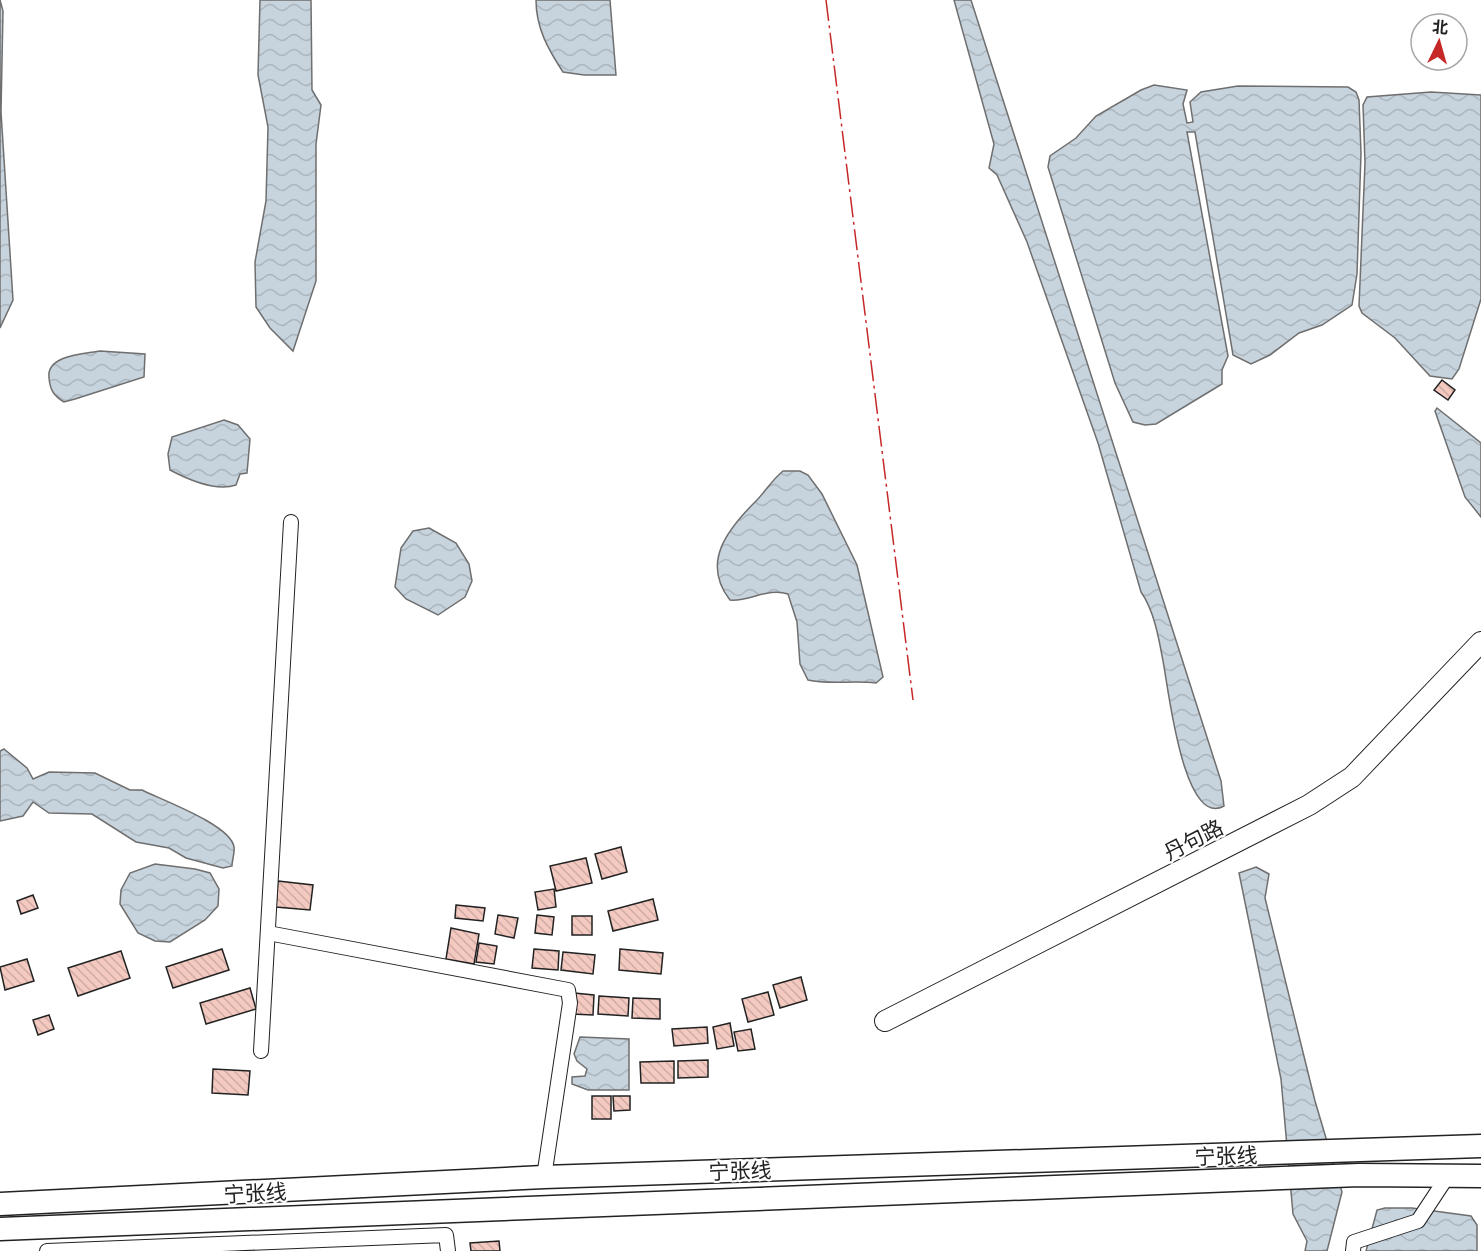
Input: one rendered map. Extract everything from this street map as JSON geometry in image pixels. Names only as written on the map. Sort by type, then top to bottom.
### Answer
[{"type":"main road","name":"宁张线","points":[[0,1203],[544,1177],[1481,1146]]},
{"type":"main road","name":"宁张线","points":[[0,1229],[1239,1180],[1359,1176],[1481,1176]]},
{"type":"street","points":[[261,1051],[291,522]]},
{"type":"street","name":"丹句路","points":[[885,1021],[1309,805],[1352,777],[1481,642]]},
{"type":"street","points":[[268,933],[568,990],[570,1003],[544,1177]]},
{"type":"street","points":[[1353,1251],[1354,1242],[1418,1221],[1447,1177]]},
{"type":"street","points":[[47,1251],[446,1235],[448,1251]]},
{"type":"water","points":[[0,0],[3,11],[1,112],[13,300],[0,328]]},
{"type":"water","points":[[260,0],[311,0],[312,90],[321,105],[316,144],[316,281],[293,351],[270,328],[256,307],[255,262],[266,201],[268,127],[258,75]]},
{"type":"water","points":[[536,0],[610,0],[616,75],[584,75],[563,72],[544,38],[538,20]]},
{"type":"water","points":[[954,0],[971,0],[1221,781],[1224,806],[1210,807],[1198,796],[1188,777],[1180,751],[1155,625],[1146,599],[1141,592],[1098,443],[1027,242],[997,175],[989,168],[994,144]]},
{"type":"water","points":[[1154,85],[1187,90],[1183,104],[1187,123],[1193,122],[1190,102],[1201,92],[1238,86],[1348,87],[1356,92],[1359,100],[1361,153],[1357,274],[1352,305],[1322,325],[1299,333],[1270,355],[1251,364],[1233,355],[1195,132],[1187,132],[1228,356],[1222,370],[1222,384],[1156,424],[1145,425],[1133,422],[1115,383],[1048,167],[1050,156],[1076,138],[1096,116]]},
{"type":"water","points":[[1431,92],[1481,95],[1481,299],[1459,369],[1452,379],[1430,376],[1395,338],[1362,313],[1359,306],[1365,163],[1363,105],[1367,97]]},
{"type":"water","points":[[100,351],[145,354],[144,377],[64,402],[52,389],[49,378],[53,364],[67,357]]},
{"type":"water","points":[[1437,408],[1481,443],[1481,517],[1465,497],[1435,411]]},
{"type":"water","points":[[224,420],[238,425],[250,439],[247,473],[240,474],[236,485],[211,486],[170,470],[168,454],[172,437]]},
{"type":"water","points":[[783,471],[800,471],[808,475],[822,494],[857,565],[883,677],[876,683],[808,680],[800,664],[797,622],[788,594],[773,592],[730,600],[722,586],[718,573],[718,560],[727,536]]},
{"type":"water","points":[[429,528],[456,543],[469,564],[472,581],[465,597],[438,615],[406,599],[395,587],[401,548],[413,531]]},
{"type":"water","points":[[4,749],[27,768],[33,779],[49,772],[95,773],[130,790],[142,790],[194,814],[221,830],[230,839],[234,847],[232,866],[223,868],[186,858],[169,848],[136,842],[92,814],[49,813],[33,802],[23,816],[0,821],[0,751]]},
{"type":"water","points":[[155,864],[210,873],[219,889],[218,906],[205,920],[170,942],[155,941],[138,933],[120,904],[121,890],[130,873]]},
{"type":"water","points":[[1256,867],[1269,874],[1265,898],[1315,1101],[1342,1192],[1327,1251],[1305,1251],[1307,1241],[1293,1214],[1281,1079],[1239,873]]},
{"type":"water","points":[[580,1037],[629,1039],[629,1090],[588,1090],[572,1084],[572,1077],[585,1076],[587,1069],[577,1061],[574,1054]]},
{"type":"water","points":[[1412,1208],[1471,1216],[1477,1225],[1477,1251],[1366,1251],[1377,1210]]},
{"type":"building","points":[[1442,380],[1455,390],[1448,400],[1434,390]]},
{"type":"building","points":[[621,847],[627,872],[602,879],[595,854]]},
{"type":"building","points":[[586,858],[592,883],[556,891],[550,866]]},
{"type":"building","points":[[278,881],[313,885],[310,910],[276,907]]},
{"type":"building","points":[[554,889],[556,907],[538,910],[535,892]]},
{"type":"building","points":[[33,895],[38,908],[21,914],[17,901]]},
{"type":"building","points":[[653,899],[658,920],[613,931],[608,911]]},
{"type":"building","points":[[456,905],[485,908],[483,921],[455,918]]},
{"type":"building","points":[[498,915],[518,918],[514,938],[495,934]]},
{"type":"building","points":[[537,915],[554,917],[552,935],[535,933]]},
{"type":"building","points":[[572,916],[592,916],[592,935],[572,935]]},
{"type":"building","points":[[451,928],[479,934],[474,964],[446,959]]},
{"type":"building","points":[[479,943],[497,946],[494,964],[476,962]]},
{"type":"building","points":[[222,949],[229,970],[173,988],[166,967]]},
{"type":"building","points":[[534,949],[559,951],[558,970],[532,968]]},
{"type":"building","points":[[620,949],[663,953],[661,974],[619,970]]},
{"type":"building","points":[[121,951],[130,978],[78,996],[68,968]]},
{"type":"building","points":[[563,952],[595,955],[593,974],[561,970]]},
{"type":"building","points":[[27,959],[34,981],[5,990],[0,967]]},
{"type":"building","points":[[801,977],[807,1000],[780,1008],[773,985]]},
{"type":"building","points":[[250,988],[256,1009],[206,1024],[200,1003]]},
{"type":"building","points":[[768,992],[774,1015],[748,1022],[742,999]]},
{"type":"building","points":[[574,993],[594,995],[593,1015],[572,1014]]},
{"type":"building","points":[[599,996],[629,998],[628,1016],[598,1014]]},
{"type":"building","points":[[633,998],[660,999],[660,1019],[632,1018]]},
{"type":"building","points":[[49,1015],[54,1029],[38,1035],[33,1020]]},
{"type":"building","points":[[730,1023],[734,1046],[717,1049],[713,1027]]},
{"type":"building","points":[[707,1027],[708,1043],[674,1046],[672,1029]]},
{"type":"building","points":[[751,1029],[755,1049],[738,1051],[734,1032]]},
{"type":"building","points":[[708,1060],[708,1077],[678,1078],[678,1061]]},
{"type":"building","points":[[674,1061],[674,1083],[641,1083],[640,1062]]},
{"type":"building","points":[[213,1069],[250,1071],[248,1095],[212,1093]]},
{"type":"building","points":[[592,1096],[611,1096],[611,1119],[592,1119]]},
{"type":"building","points":[[613,1096],[630,1096],[630,1110],[614,1111]]},
{"type":"building","points":[[499,1241],[500,1251],[471,1251],[470,1243]]},
{"type":"power","points":[[826,0],[913,700]]}]
